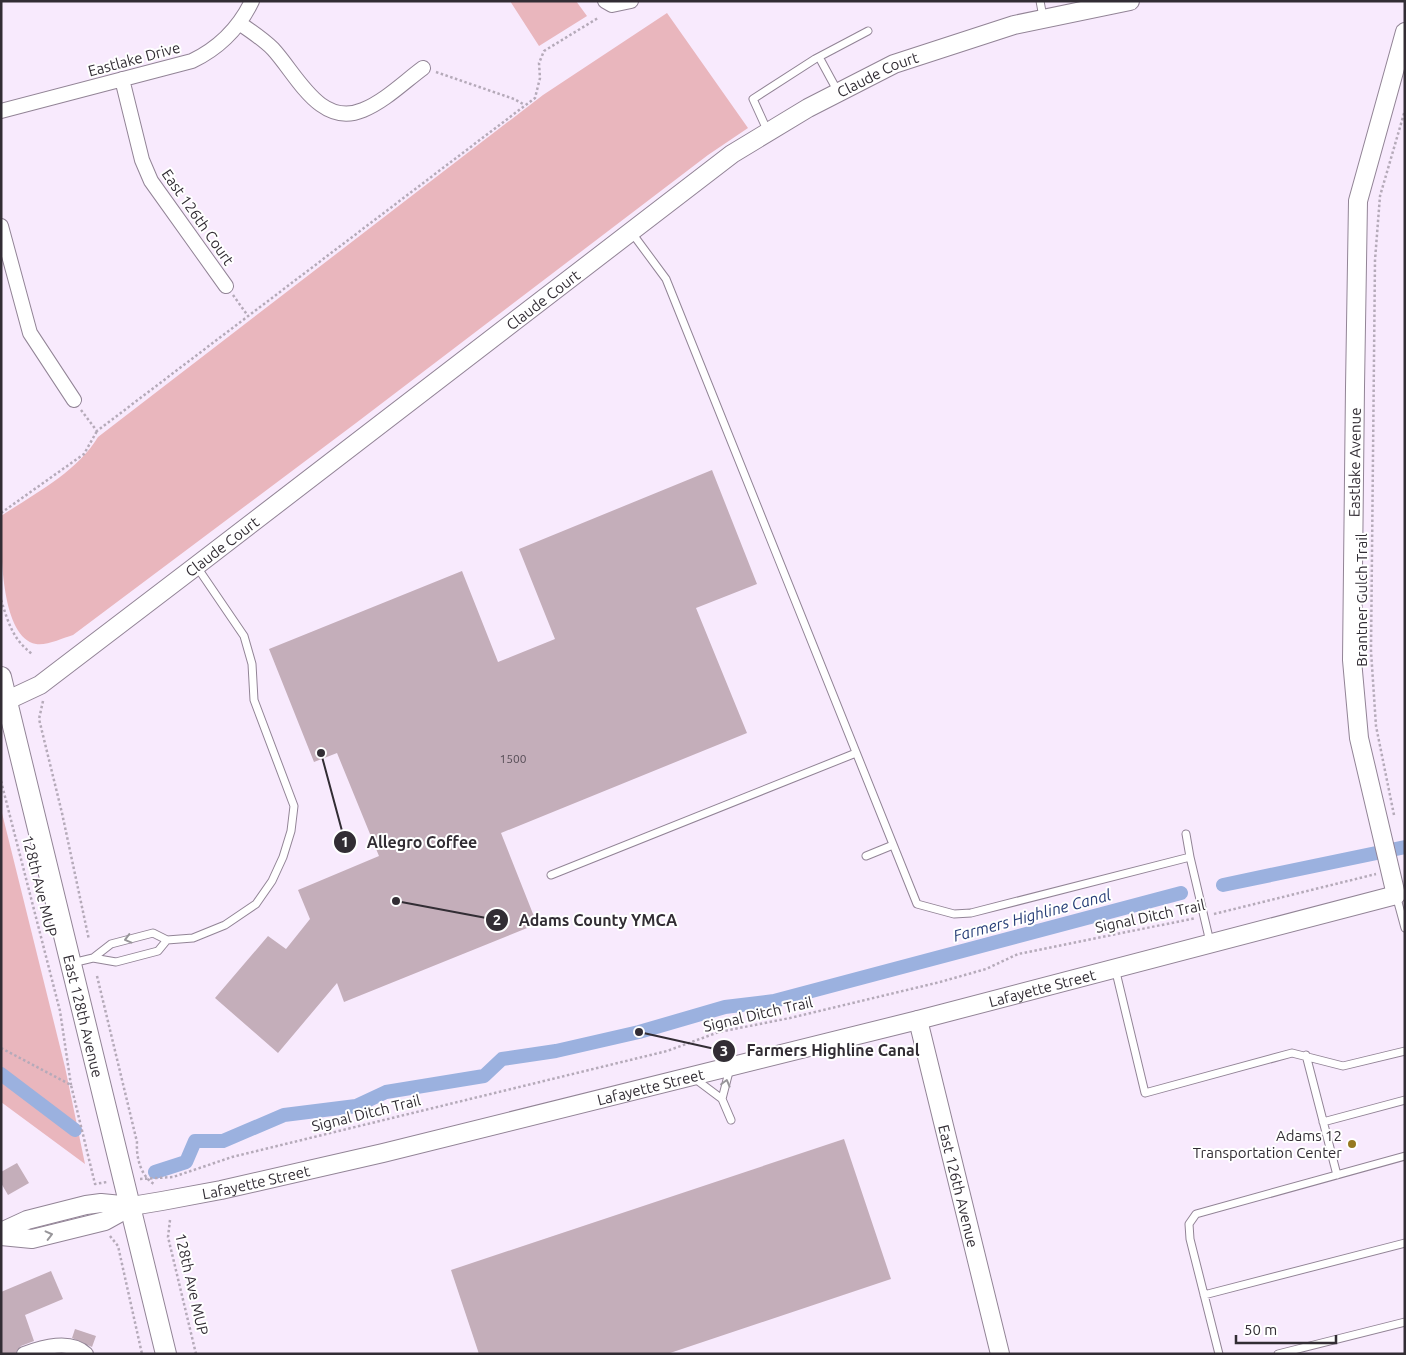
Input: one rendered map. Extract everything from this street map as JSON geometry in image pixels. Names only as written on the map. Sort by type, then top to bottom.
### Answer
[{"type":"main road","name":"East 128th Avenue","points":[[1,677],[70,964],[132,1206],[166,1354]]},
{"type":"street","name":"Eastlake Drive","points":[[1,111],[201,56],[218,45],[239,23],[252,1]]},
{"type":"street","name":"Claude Court","points":[[8,700],[40,684],[632,233],[732,154],[838,92],[894,64],[1042,9],[1130,1]]},
{"type":"street","points":[[239,23],[271,48],[317,102],[331,112],[339,114],[354,113],[373,105],[423,68]]},
{"type":"street","name":"Eastlake Avenue","points":[[1401,894],[1388,859],[1359,738],[1352,660],[1358,201],[1405,32]]},
{"type":"street","name":"East 126th Court","points":[[122,79],[142,160],[150,181],[226,286]]},
{"type":"street","points":[[1,226],[30,333],[74,400]]},
{"type":"street","name":"Lafayette Street","points":[[1,1234],[27,1220],[86,1205],[101,1203],[132,1206],[221,1190],[383,1154],[918,1020],[1210,942],[1401,894]]},
{"type":"street","name":"East 126th Avenue","points":[[918,1020],[1000,1354]]},
{"type":"street","points":[[24,1354],[40,1348],[64,1346],[81,1349],[86,1354]]},
{"type":"lane","points":[[768,132],[753,99],[819,57],[868,31]]},
{"type":"lane","points":[[819,57],[838,92]]},
{"type":"lane","points":[[632,233],[666,278],[917,904],[954,914],[971,913],[1190,857]]},
{"type":"lane","points":[[70,964],[93,958],[111,944],[153,933],[167,940],[193,938],[225,925],[256,904],[272,881],[283,857],[291,831],[294,806],[254,700],[252,664],[244,636],[196,566]]},
{"type":"lane","points":[[551,875],[856,753]]},
{"type":"lane","points":[[1186,834],[1210,942]]},
{"type":"lane","points":[[866,856],[893,845]]},
{"type":"lane","points":[[1401,894],[1405,928]]},
{"type":"lane","points":[[93,958],[116,962],[158,951],[167,940]]},
{"type":"lane","points":[[1115,967],[1145,1093],[1292,1053],[1306,1055],[1343,1066],[1405,1051]]},
{"type":"lane","points":[[1306,1055],[1337,1175]]},
{"type":"lane","points":[[722,1099],[731,1066]]},
{"type":"lane","points":[[691,1076],[722,1099],[730,1120]]},
{"type":"lane","points":[[1323,1122],[1405,1100]]},
{"type":"lane","points":[[1219,1354],[1190,1239],[1189,1224],[1196,1214],[1405,1156]]},
{"type":"lane","points":[[1204,1295],[1405,1243]]},
{"type":"lane","points":[[1278,1354],[1405,1322]]},
{"type":"path","points":[[1,513],[84,454],[97,431],[535,98],[540,78],[539,63],[544,51],[598,18]]},
{"type":"path","points":[[423,68],[514,99],[525,105]]},
{"type":"path","name":"Brantner Gulch Trail","points":[[1395,822],[1393,803],[1376,726],[1371,651],[1376,350],[1375,260],[1380,196],[1405,110]]},
{"type":"path","points":[[226,286],[248,316]]},
{"type":"path","points":[[74,400],[97,431]]},
{"type":"path","points":[[1,600],[12,633],[19,644],[32,654]]},
{"type":"path","points":[[44,701],[39,720],[62,813],[78,899],[89,940]]},
{"type":"path","name":"128th Ave MUP","points":[[1,781],[60,1011],[71,1085]]},
{"type":"path","name":"Signal Ditch Trail","points":[[146,1179],[173,1177],[232,1157],[666,1051],[719,1032],[790,1018],[940,982],[986,969],[1018,954],[1204,917],[1376,874]]},
{"type":"path","points":[[97,976],[137,1142],[137,1153],[146,1179],[154,1184]]},
{"type":"path","points":[[1,1048],[71,1085],[95,1184]]},
{"type":"path","name":"128th Ave MUP","points":[[170,1220],[168,1237],[196,1354]]},
{"type":"path","points":[[108,1233],[118,1246],[142,1354]]},
{"type":"shaded area","points":[[510,1],[576,1],[587,16],[539,46]]},
{"type":"shaded area","points":[[667,13],[748,128],[708,155],[356,423],[73,635],[40,644],[24,638],[15,626],[5,589],[1,549],[1,516],[67,472],[89,450],[98,437],[543,95]]},
{"type":"shaded area","points":[[1,809],[65,1067],[85,1164],[1,1102]]},
{"type":"building","points":[[712,470],[757,584],[696,608],[747,733],[501,833],[537,924],[344,1002],[337,983],[278,1053],[215,998],[268,936],[286,949],[310,919],[298,890],[379,856],[337,753],[314,762],[269,649],[462,571],[498,662],[555,639],[519,549]]},
{"type":"building","points":[[844,1139],[891,1279],[667,1354],[479,1354],[451,1270]]},
{"type":"building","points":[[17,1163],[29,1183],[8,1195],[1,1183],[1,1172]]},
{"type":"building","points":[[51,1271],[63,1299],[25,1315],[34,1341],[21,1346],[15,1354],[1,1354],[1,1292]]},
{"type":"building","points":[[75,1329],[96,1336],[92,1347],[72,1338]]},
{"type":"waterway","name":"Farmers Highline Canal","points":[[1223,885],[1405,847]]},
{"type":"waterway","name":"Farmers Highline Canal","points":[[155,1172],[186,1162],[195,1141],[223,1141],[284,1115],[356,1106],[386,1092],[484,1076],[502,1059],[556,1051],[639,1032],[725,1007],[774,1001],[1181,893]]},
{"type":"waterway","points":[[1,1074],[75,1130]]},
{"type":"place","name":"Allegro Coffee","points":[[321,753]]},
{"type":"place","name":"Adams County YMCA","points":[[396,901]]},
{"type":"place","name":"Farmers Highline Canal","points":[[639,1032]]},
{"type":"place","name":"Adams 12 Transportation Center","points":[[1352,1144]]}]
